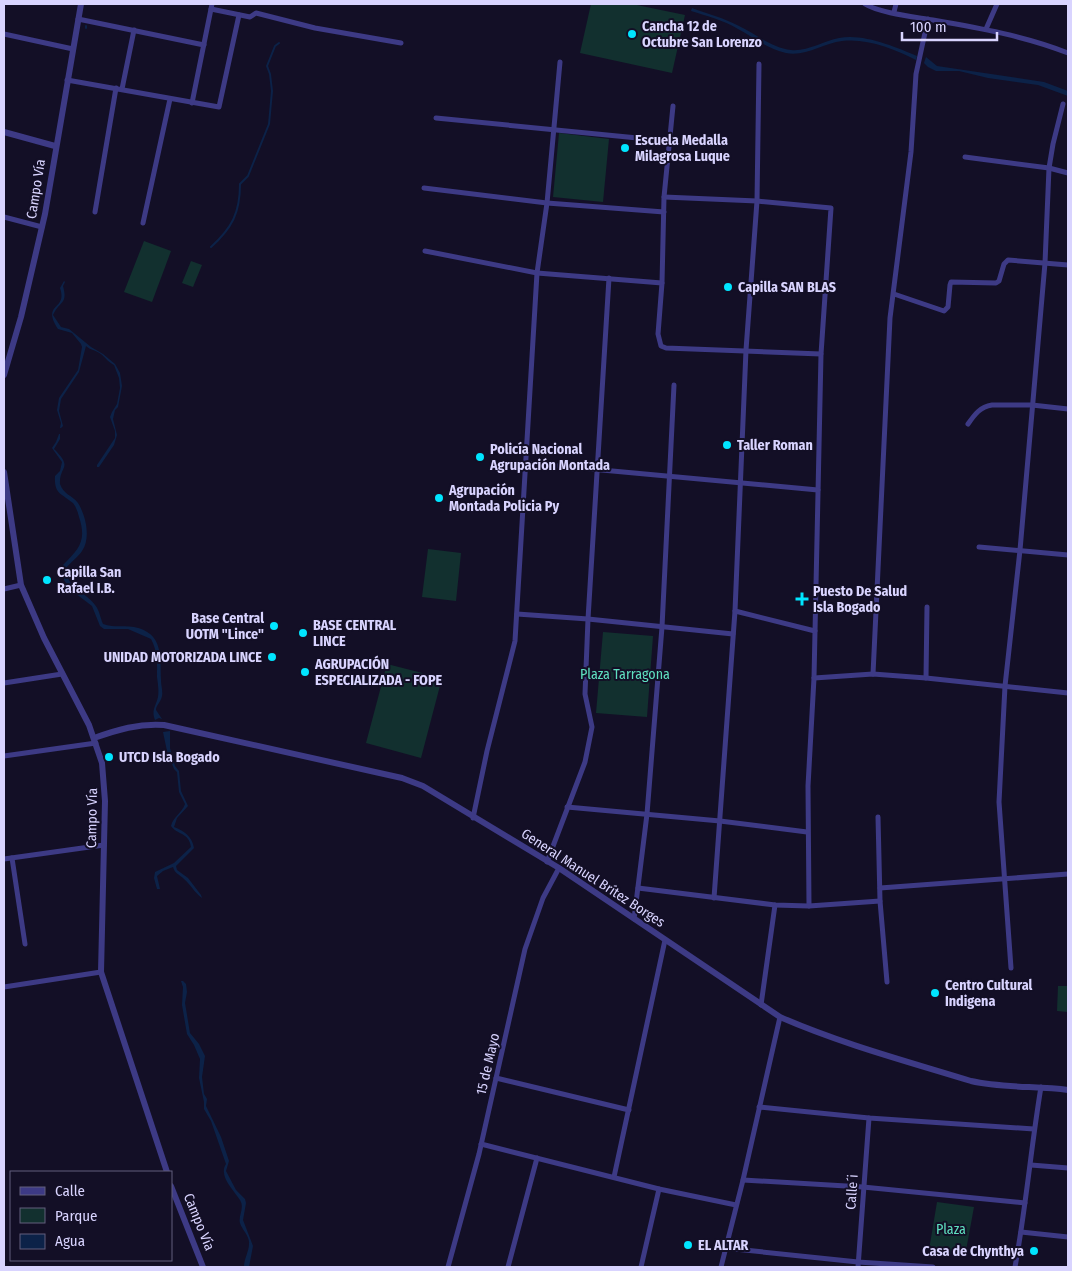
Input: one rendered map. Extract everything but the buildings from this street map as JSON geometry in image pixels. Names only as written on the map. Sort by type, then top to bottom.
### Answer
[{"type":"street","name":"Campo Vía","points":[[4,375],[6,359],[21,317],[42,227],[81,4]]},
{"type":"street","points":[[866,4],[894,12],[1040,42],[1068,53]]},
{"type":"street","points":[[894,12],[896,4]]},
{"type":"street","points":[[986,30],[997,4]]},
{"type":"street","points":[[192,103],[212,6],[239,15],[250,17],[259,14],[316,28],[401,43]]},
{"type":"street","points":[[67,80],[219,108],[239,15]]},
{"type":"street","points":[[78,19],[204,45]]},
{"type":"street","points":[[873,674],[890,318],[911,152],[916,74],[928,19]]},
{"type":"street","points":[[95,212],[119,89],[134,30]]},
{"type":"street","points":[[4,34],[73,49]]},
{"type":"street","points":[[473,818],[514,641],[537,273],[547,203],[560,62]]},
{"type":"street","points":[[714,898],[734,634],[746,350],[756,200],[759,64]]},
{"type":"street","points":[[142,223],[170,99]]},
{"type":"street","points":[[1011,968],[999,802],[1005,686],[1020,550],[1045,263],[1050,168],[1053,144],[1063,104]]},
{"type":"street","points":[[673,106],[668,141],[664,197],[662,283],[658,334],[661,346],[666,348],[821,354]]},
{"type":"street","points":[[436,118],[668,141]]},
{"type":"street","points":[[4,132],[56,146]]},
{"type":"street","points":[[965,157],[1050,168],[1068,173]]},
{"type":"street","points":[[424,188],[547,203],[664,212]]},
{"type":"street","points":[[664,197],[756,200],[831,208],[821,354],[814,678],[808,786],[808,906]]},
{"type":"street","points":[[4,217],[42,227]]},
{"type":"street","points":[[425,251],[537,273],[662,283]]},
{"type":"street","points":[[894,294],[944,311],[948,307],[951,282],[996,283],[999,281],[1004,264],[1008,260],[1068,265]]},
{"type":"street","points":[[547,862],[584,762],[592,727],[585,694],[609,278]]},
{"type":"street","points":[[634,919],[647,814],[662,627],[671,477],[674,385]]},
{"type":"street","points":[[968,424],[977,412],[986,406],[1032,405],[1068,408]]},
{"type":"street","points":[[526,463],[818,490]]},
{"type":"street","name":"Campo Vía","points":[[4,472],[21,586],[95,740],[100,755],[104,774],[101,972],[166,1171]]},
{"type":"street","points":[[979,547],[1068,555]]},
{"type":"street","points":[[4,589],[21,586]]},
{"type":"street","points":[[926,678],[927,607]]},
{"type":"street","points":[[735,611],[815,631]]},
{"type":"street","points":[[517,614],[588,619],[734,634]]},
{"type":"street","points":[[4,683],[62,674]]},
{"type":"street","points":[[814,678],[873,674],[1068,693]]},
{"type":"street","name":"General Manuel Brítez Borges","points":[[95,740],[120,729],[148,724],[178,728],[402,778],[423,786],[473,818],[559,868],[780,1017],[814,1032],[971,1081],[990,1085],[1068,1090]]},
{"type":"street","points":[[4,756],[95,740]]},
{"type":"street","points":[[567,807],[720,821],[807,832]]},
{"type":"street","points":[[878,816],[880,901],[887,982]]},
{"type":"street","points":[[4,859],[104,845]]},
{"type":"street","points":[[12,858],[25,944]]},
{"type":"street","name":"15 de Mayo","points":[[448,1267],[473,1180],[525,949],[543,898],[559,868]]},
{"type":"street","points":[[880,888],[1068,874]]},
{"type":"street","points":[[638,888],[776,906],[808,906],[880,901]]},
{"type":"street","points":[[761,1005],[776,906]]},
{"type":"street","points":[[614,1177],[665,940]]},
{"type":"street","points":[[4,987],[101,972]]},
{"type":"street","points":[[721,1267],[780,1017]]},
{"type":"street","points":[[496,1078],[629,1110]]},
{"type":"street","points":[[1015,1267],[1026,1203],[1034,1129],[1041,1087]]},
{"type":"street","points":[[759,1107],[869,1118],[1034,1129]]},
{"type":"street","name":"Calle´i","points":[[858,1264],[869,1118]]},
{"type":"street","points":[[481,1144],[659,1190],[736,1206]]},
{"type":"street","points":[[508,1267],[537,1158]]},
{"type":"street","points":[[1031,1165],[1068,1168]]},
{"type":"street","points":[[743,1180],[863,1187],[1026,1203]]},
{"type":"street","name":"Campo Vía","points":[[172,1189],[203,1267]]},
{"type":"street","points":[[641,1267],[659,1190]]},
{"type":"street","points":[[1021,1232],[1068,1237]]},
{"type":"street","points":[[725,1248],[858,1264],[933,1267]]},
{"type":"green space","name":"Cancha 12 de Octubre San Lorenzo","points":[[591,4],[632,4],[685,15],[672,73],[580,53]]},
{"type":"green space","points":[[559,133],[609,139],[603,202],[553,197]]},
{"type":"green space","points":[[144,241],[171,251],[152,302],[124,292]]},
{"type":"green space","points":[[191,261],[202,265],[193,287],[182,283]]},
{"type":"green space","points":[[428,549],[461,553],[456,601],[422,597]]},
{"type":"green space","name":"Plaza Tarragona","points":[[603,632],[653,636],[647,717],[596,713]]},
{"type":"green space","points":[[387,664],[442,678],[421,758],[366,743]]},
{"type":"green space","points":[[1058,986],[1068,986],[1068,1012],[1057,1011]]},
{"type":"green space","name":"Plaza","points":[[937,1202],[974,1207],[965,1256],[929,1250]]},
{"type":"water","points":[[692,8],[722,18],[784,49],[797,50],[809,48],[833,39],[858,37],[879,42],[917,56],[916,60],[880,45],[861,41],[835,42],[800,53],[786,53],[767,46],[727,23],[691,11]]},
{"type":"water","points":[[926,57],[937,66],[1044,82],[1068,91],[1068,96],[1038,85],[988,78],[959,71],[936,71],[924,63]]},
{"type":"water","points":[[64,281],[64,300],[53,315],[61,327],[69,329],[103,354],[115,364],[120,373],[122,386],[118,407],[115,410],[113,419],[117,435],[114,445],[99,467],[97,465],[115,438],[115,431],[110,417],[117,404],[120,388],[119,378],[114,365],[99,353],[86,346],[79,372],[61,399],[59,411],[63,426],[60,428],[61,423],[57,410],[59,398],[78,370],[82,347],[72,333],[58,329],[52,314],[61,300],[60,288]]},
{"type":"water","points":[[59,434],[60,439],[54,449],[60,455],[64,464],[60,484],[78,503],[85,520],[87,534],[82,551],[66,568],[69,581],[95,605],[103,624],[134,627],[144,630],[155,640],[160,655],[162,692],[156,710],[162,719],[155,720],[154,717],[158,697],[157,662],[151,639],[128,629],[104,629],[100,626],[92,606],[71,590],[64,580],[63,565],[80,544],[82,532],[79,515],[75,506],[57,490],[55,482],[55,476],[60,471],[62,462],[52,448]]},
{"type":"water","points":[[170,731],[170,748],[175,766],[179,771],[181,791],[188,806],[177,818],[174,827],[187,834],[194,848],[176,866],[177,870],[188,878],[202,898],[176,873],[173,867],[157,876],[160,889],[157,889],[154,878],[155,872],[174,863],[191,847],[188,839],[171,826],[185,804],[179,792],[177,772],[167,751],[163,732]]},
{"type":"water","points":[[181,981],[186,984],[185,1003],[190,1033],[199,1044],[205,1056],[202,1077],[204,1094],[207,1099],[206,1106],[221,1137],[229,1161],[226,1171],[236,1190],[245,1199],[246,1203],[243,1220],[253,1246],[249,1267],[244,1267],[249,1241],[240,1223],[241,1203],[225,1178],[224,1169],[226,1164],[211,1121],[204,1109],[199,1078],[200,1059],[187,1034],[182,1005],[183,987]]},
{"type":"waterway","points":[[211,247],[224,233],[233,219],[240,194],[240,184],[248,176],[269,124],[272,91],[267,66],[275,46],[279,43]]},
{"type":"place","name":"Cancha 12 de Octubre San Lorenzo","points":[[632,34]]},
{"type":"place","name":"Escuela Medalla Milagrosa Luque","points":[[625,148]]},
{"type":"place","name":"Capilla SAN BLAS","points":[[728,287]]},
{"type":"place","name":"Taller Roman","points":[[727,445]]},
{"type":"place","name":"Policía Nacional Agrupación Montada","points":[[480,457]]},
{"type":"place","name":"Agrupación Montada Policia Py","points":[[439,498]]},
{"type":"place","name":"Capilla San Rafael I.B.","points":[[47,580]]},
{"type":"place","name":"Puesto De Salud Isla Bogado","points":[[802,599]]},
{"type":"place","name":"Base Central UOTM \"Lince\"","points":[[274,626]]},
{"type":"place","name":"BASE CENTRAL LINCE","points":[[303,633]]},
{"type":"place","name":"UNIDAD MOTORIZADA LINCE","points":[[272,657]]},
{"type":"place","name":"AGRUPACIÓN ESPECIALIZADA - FOPE","points":[[305,672]]},
{"type":"place","name":"UTCD Isla Bogado","points":[[109,757]]},
{"type":"place","name":"Centro Cultural Indigena","points":[[935,993]]},
{"type":"place","name":"EL ALTAR","points":[[688,1245]]},
{"type":"place","name":"Casa de Chynthya","points":[[1034,1251]]}]
